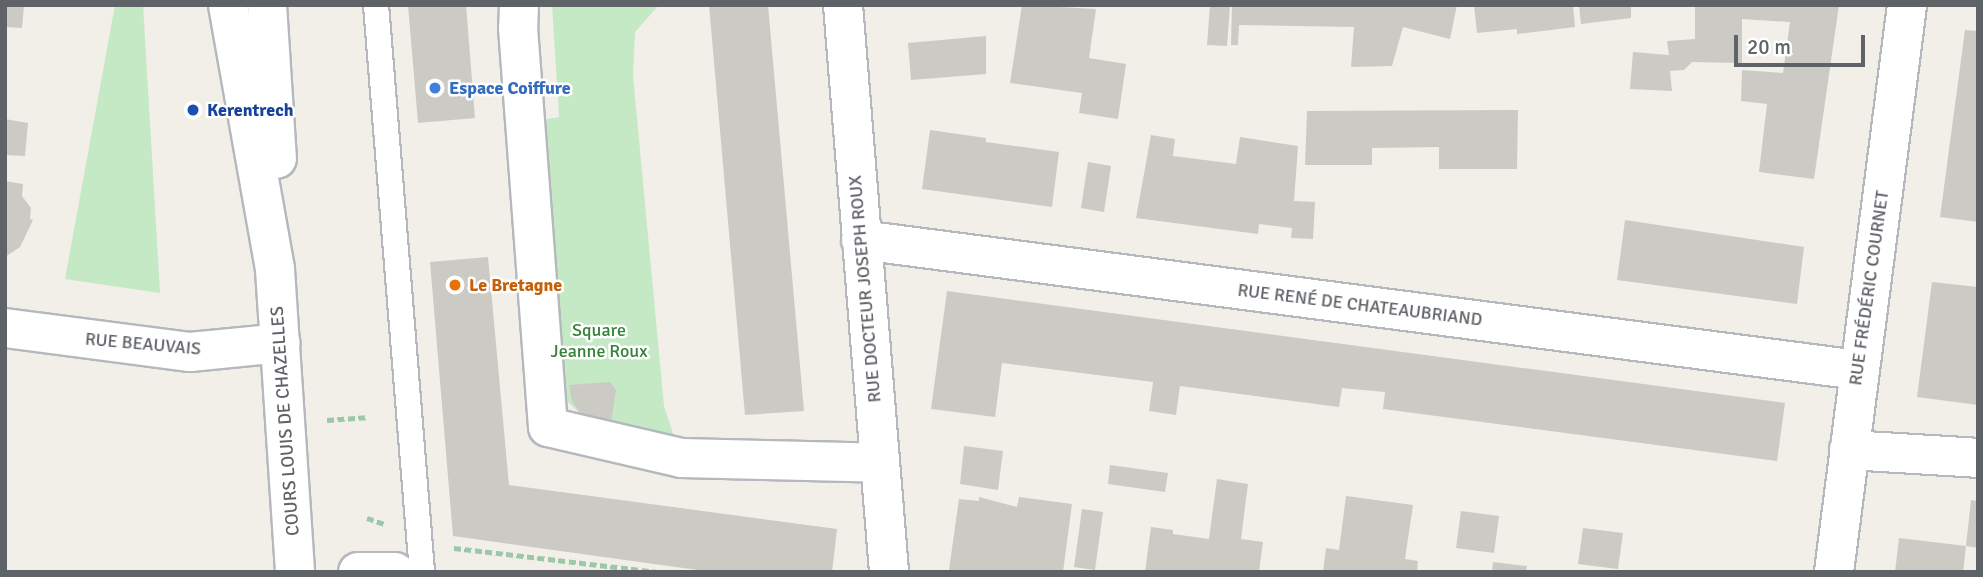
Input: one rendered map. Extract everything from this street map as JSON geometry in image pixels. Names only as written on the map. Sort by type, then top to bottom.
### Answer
[{"type":"street","name":"COURS LOUIS DE CHAZELLES","points":[[228,5],[275,270],[295,572]]},
{"type":"street","name":"COURS LOUIS DE CHAZELLES","points":[[267,5],[278,178],[275,270]]},
{"type":"street","points":[[519,5],[518,28],[548,427],[681,458],[880,463]]},
{"type":"street","name":"RUE DOCTEUR JOSEPH ROUX","points":[[844,5],[889,572]]},
{"type":"street","name":"RUE FRÉDÉRIC COURNET","points":[[1834,572],[1907,5]]},
{"type":"street","name":"RUE RENÉ DE CHATEAUBRIAND","points":[[861,240],[1858,370]]},
{"type":"street","name":"RUE BEAUVAIS","points":[[5,328],[190,352],[281,343]]},
{"type":"street","points":[[1849,450],[1978,458]]},
{"type":"street","points":[[358,572],[395,572]]},
{"type":"lane","points":[[376,5],[422,572]]},
{"type":"path","points":[[367,518],[395,528],[418,525],[438,529],[442,542],[455,549],[658,572]]},
{"type":"green space","points":[[115,5],[143,5],[160,293],[65,279]]},
{"type":"green space","name":"Square Jeanne Roux","points":[[552,5],[659,5],[635,32],[633,75],[664,406],[681,458],[611,443],[544,379],[525,123],[559,117]]},
{"type":"building","points":[[5,5],[24,5],[22,28],[5,27]]},
{"type":"building","points":[[408,5],[466,5],[475,118],[418,123]]},
{"type":"building","points":[[709,5],[768,5],[804,411],[745,415]]},
{"type":"building","points":[[1022,5],[1096,9],[1089,58],[1126,64],[1118,119],[1079,113],[1082,93],[1010,83]]},
{"type":"building","points":[[1210,5],[1230,5],[1227,46],[1207,45]]},
{"type":"building","points":[[1232,5],[1457,5],[1450,39],[1403,27],[1392,66],[1351,67],[1354,27],[1239,25],[1238,45],[1231,45]]},
{"type":"building","points":[[1474,5],[1573,5],[1575,27],[1517,34],[1517,29],[1477,33]]},
{"type":"building","points":[[1579,5],[1631,5],[1631,18],[1581,24]]},
{"type":"building","points":[[1695,5],[1839,5],[1814,179],[1759,172],[1767,104],[1741,101],[1742,70],[1783,73],[1790,22],[1742,19],[1742,63],[1692,62],[1684,70],[1670,71],[1672,91],[1630,89],[1633,52],[1669,55],[1667,41],[1695,39]]},
{"type":"building","points":[[1965,30],[1978,31],[1978,222],[1940,217]]},
{"type":"building","points":[[986,36],[986,74],[911,80],[908,43]]},
{"type":"building","points":[[1518,110],[1517,169],[1439,169],[1439,147],[1372,148],[1372,165],[1305,165],[1307,111]]},
{"type":"building","points":[[5,119],[28,123],[25,156],[5,155]]},
{"type":"building","points":[[930,130],[986,138],[986,142],[1059,152],[1052,207],[922,189]]},
{"type":"building","points":[[1151,135],[1175,139],[1173,156],[1236,164],[1240,137],[1298,146],[1294,201],[1315,202],[1313,239],[1291,238],[1292,228],[1259,224],[1258,234],[1136,218]]},
{"type":"building","points":[[1088,162],[1111,166],[1104,212],[1081,208]]},
{"type":"building","points":[[5,181],[23,184],[22,196],[31,208],[30,219],[33,220],[20,247],[5,257]]},
{"type":"building","points":[[1625,220],[1804,247],[1797,304],[1617,280]]},
{"type":"building","points":[[488,257],[509,485],[837,529],[832,572],[712,572],[453,536],[430,262]]},
{"type":"building","points":[[1932,282],[1978,287],[1978,405],[1917,397]]},
{"type":"building","points":[[947,291],[1785,403],[1777,461],[1383,409],[1385,392],[1342,388],[1339,407],[1180,386],[1176,415],[1149,411],[1153,382],[1002,363],[995,417],[931,409]]},
{"type":"building","points":[[610,382],[616,390],[610,429],[590,421],[580,413],[572,401],[569,385]]},
{"type":"building","points":[[964,446],[1003,451],[998,490],[960,484]]},
{"type":"building","points":[[1110,465],[1168,473],[1165,492],[1108,484]]},
{"type":"building","points":[[1217,479],[1248,484],[1241,539],[1263,542],[1259,572],[1145,572],[1151,527],[1173,530],[1173,534],[1209,539]]},
{"type":"building","points":[[1346,496],[1413,505],[1405,559],[1418,561],[1417,572],[1323,572],[1326,548],[1339,550]]},
{"type":"building","points":[[979,497],[1017,507],[1019,497],[1072,504],[1063,572],[949,570],[959,499],[979,501]]},
{"type":"building","points":[[1971,500],[1978,501],[1978,548],[1966,546]]},
{"type":"building","points":[[1082,509],[1103,512],[1095,570],[1074,567]]},
{"type":"building","points":[[1461,511],[1499,516],[1494,553],[1456,548]]},
{"type":"building","points":[[1583,528],[1623,533],[1618,569],[1578,564]]},
{"type":"building","points":[[1899,538],[1966,546],[1963,572],[1895,572]]},
{"type":"building","points":[[1493,562],[1527,566],[1526,572],[1492,572]]},
{"type":"place","name":"Espace Coiffure","points":[[435,88]]},
{"type":"place","name":"Kerentrech","points":[[193,110]]},
{"type":"place","name":"Le Bretagne","points":[[455,285]]}]
